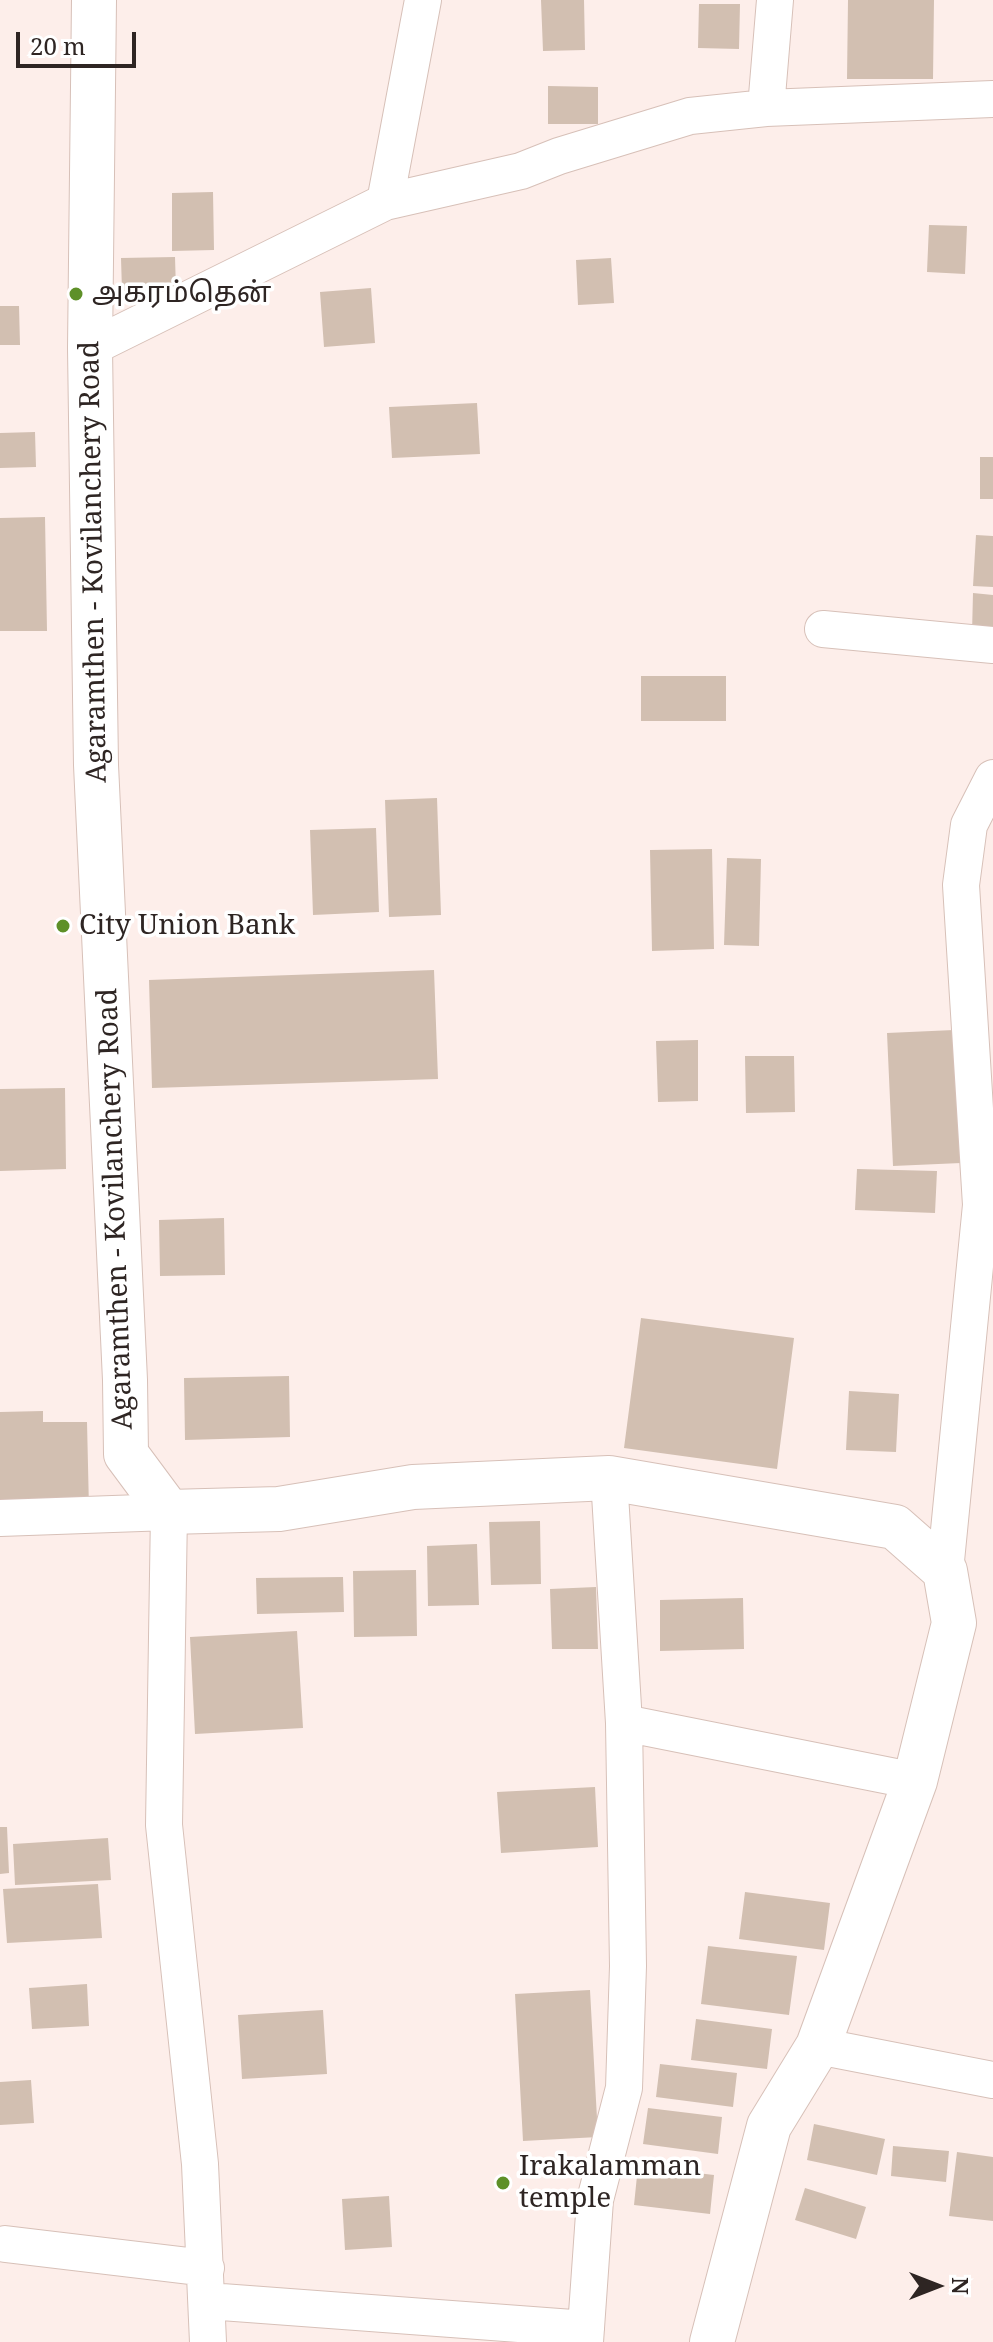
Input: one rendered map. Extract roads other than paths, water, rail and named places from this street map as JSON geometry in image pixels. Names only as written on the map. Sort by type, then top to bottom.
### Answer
[{"type":"main road","name":"Agaramthen - Kovilanchery Road","points":[[94,0],[90,348],[96,765],[126,1454],[169,1512]]},
{"type":"main road","points":[[169,1512],[279,1509],[413,1487],[609,1478],[895,1527],[945,1571],[954,1623],[915,1781],[818,2046],[769,2126],[712,2342]]},
{"type":"street","points":[[385,202],[423,0]]},
{"type":"street","points":[[766,108],[775,0]]},
{"type":"street","points":[[90,348],[385,202],[521,171],[559,156],[690,116],[766,108],[993,99]]},
{"type":"street","points":[[823,629],[993,645]]},
{"type":"street","points":[[945,1571],[987,1206],[961,885],[969,825],[993,778]]},
{"type":"street","points":[[5,2244],[207,2284],[586,2336],[595,2200],[624,2088],[628,1966],[624,1723],[609,1478]]},
{"type":"street","points":[[0,1518],[169,1512],[164,1825],[200,2164],[208,2342]]},
{"type":"street","points":[[624,1723],[915,1781]]},
{"type":"street","points":[[818,2046],[993,2080]]},
{"type":"place","name":"அகரம்தென்","points":[[76,294]]},
{"type":"place","name":"City Union Bank","points":[[63,926]]},
{"type":"place","name":"Irakalamman temple","points":[[503,2183]]}]
